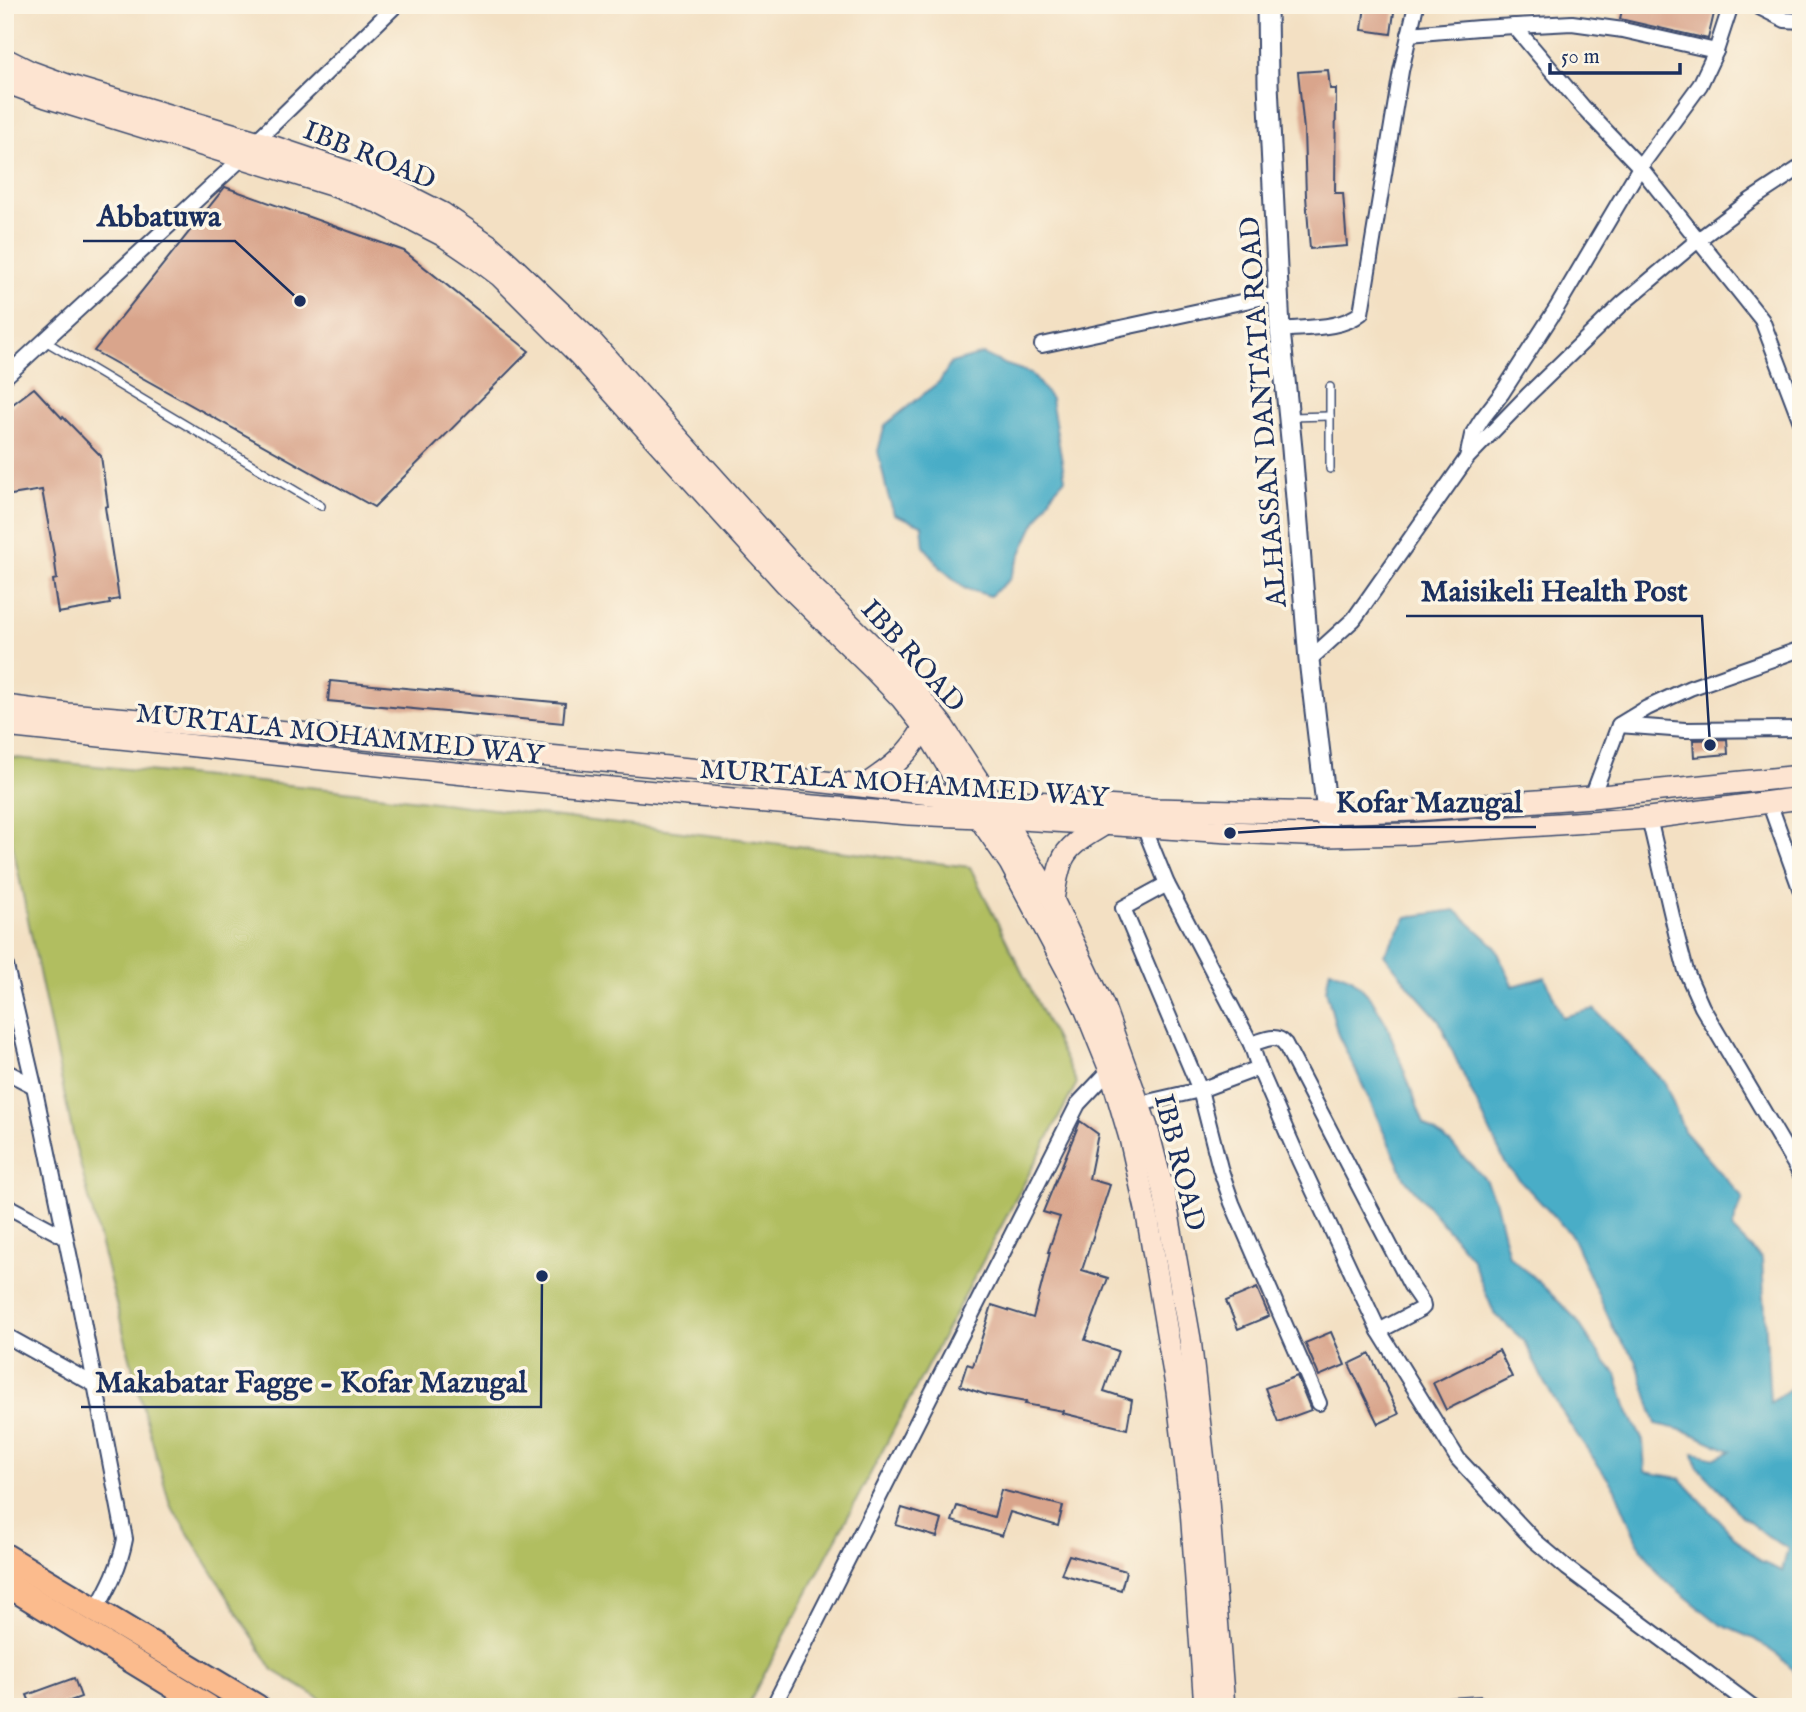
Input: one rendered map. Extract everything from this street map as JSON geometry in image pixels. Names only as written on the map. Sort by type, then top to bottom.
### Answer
[{"type":"highway","points":[[5,1556],[257,1707]]},
{"type":"highway","points":[[5,1583],[208,1707]]},
{"type":"main road","name":"IBB ROAD","points":[[5,59],[70,86],[256,141],[387,185],[442,213],[489,245],[593,343],[811,586],[904,677],[942,725],[1085,1008],[1110,1070],[1130,1138],[1146,1209],[1177,1391],[1191,1509],[1205,1707]]},
{"type":"main road","name":"IBB ROAD","points":[[5,82],[380,203],[444,236],[500,276],[578,354],[785,583],[902,699],[924,727],[967,798],[985,809]]},
{"type":"main road","name":"MURTALA MOHAMMED WAY","points":[[5,706],[67,714],[864,786],[967,798]]},
{"type":"main road","name":"MURTALA MOHAMMED WAY","points":[[5,726],[286,756],[909,814],[985,809],[1327,813],[1416,810],[1592,797],[1801,776]]},
{"type":"main road","points":[[864,786],[894,766],[909,751],[924,727]]},
{"type":"main road","points":[[286,756],[288,732]]},
{"type":"main road","name":"MURTALA MOHAMMED WAY","points":[[985,809],[1003,818],[1327,836],[1406,834],[1649,818],[1801,798]]},
{"type":"main road","name":"IBB ROAD","points":[[1003,818],[1053,900],[1103,1005],[1147,1127],[1165,1197],[1190,1339],[1208,1488],[1224,1707]]},
{"type":"main road","points":[[1053,900],[1062,860],[1069,849],[1105,824]]},
{"type":"street","points":[[5,377],[242,158],[256,141],[396,5]]},
{"type":"street","name":"ALHASSAN DANTATA ROAD","points":[[1267,5],[1268,84],[1280,330],[1309,660],[1327,813],[1327,836]]},
{"type":"street","points":[[1280,330],[1336,324],[1351,320],[1361,313],[1401,71],[1416,5]]},
{"type":"street","points":[[1467,458],[1472,435],[1556,309],[1640,167],[1700,85],[1716,51],[1731,5]]},
{"type":"street","points":[[1755,5],[1785,19],[1801,21]]},
{"type":"street","points":[[1409,34],[1572,23],[1623,30],[1716,51]]},
{"type":"street","points":[[1514,26],[1583,107],[1640,167],[1762,320],[1798,404],[1801,422]]},
{"type":"street","points":[[1309,660],[1354,618],[1467,458],[1528,395],[1623,303],[1698,240],[1801,167]]},
{"type":"street","points":[[1042,345],[1278,293]]},
{"type":"street","points":[[1592,797],[1619,725],[1689,688],[1801,649]]},
{"type":"street","points":[[1619,725],[1685,730],[1801,729]]},
{"type":"street","points":[[1769,802],[1801,891]]},
{"type":"street","points":[[1649,818],[1686,971],[1702,1007],[1801,1175]]},
{"type":"street","points":[[1144,827],[1167,884],[1251,1044],[1299,1160],[1379,1331],[1458,1459],[1534,1540],[1567,1568],[1753,1707]]},
{"type":"street","points":[[1167,884],[1123,908],[1200,1090],[1232,1203],[1319,1403]]},
{"type":"street","points":[[5,962],[81,1311],[125,1539],[114,1577],[96,1610]]},
{"type":"street","points":[[1251,1044],[1276,1037],[1285,1044],[1411,1286],[1422,1302],[1421,1309],[1379,1331]]},
{"type":"street","points":[[1139,1104],[1200,1090],[1259,1068]]},
{"type":"street","points":[[773,1707],[1078,1104],[1110,1070]]},
{"type":"street","points":[[5,1071],[34,1086]]},
{"type":"street","points":[[5,1205],[65,1237]]},
{"type":"street","points":[[5,1335],[94,1385]]},
{"type":"lane","points":[[45,341],[321,506]]},
{"type":"lane","points":[[1330,387],[1330,469]]},
{"type":"lane","points":[[1289,417],[1330,416]]},
{"type":"lane","points":[[1368,1707],[1480,1700]]},
{"type":"green space","points":[[5,757],[328,789],[970,867],[1077,1083],[747,1707],[334,1707],[273,1670],[170,1504],[74,1140],[5,809]]},
{"type":"water","points":[[983,354],[1031,373],[1051,399],[1065,479],[1054,491],[1033,527],[1009,580],[990,596],[964,588],[941,568],[924,546],[922,525],[894,514],[878,451],[885,425],[940,381],[951,363]]},
{"type":"water","points":[[1455,910],[1495,946],[1513,986],[1545,977],[1562,1017],[1594,1009],[1665,1083],[1684,1131],[1743,1198],[1732,1229],[1762,1259],[1770,1403],[1801,1381],[1801,1680],[1779,1656],[1754,1639],[1721,1625],[1661,1577],[1637,1541],[1615,1489],[1544,1382],[1525,1342],[1494,1313],[1471,1257],[1405,1179],[1338,1035],[1326,990],[1330,969],[1352,978],[1372,999],[1387,1025],[1424,1124],[1450,1143],[1485,1179],[1496,1203],[1509,1256],[1576,1319],[1616,1374],[1627,1409],[1643,1441],[1645,1472],[1680,1478],[1761,1562],[1782,1571],[1788,1548],[1768,1537],[1739,1514],[1697,1466],[1694,1453],[1716,1458],[1731,1451],[1686,1431],[1656,1424],[1636,1360],[1615,1332],[1572,1236],[1506,1165],[1439,1020],[1384,954],[1407,917]]},
{"type":"building","points":[[1365,5],[1395,5],[1391,34],[1362,30]]},
{"type":"building","points":[[1623,5],[1716,5],[1708,39],[1620,19]]},
{"type":"building","points":[[1328,70],[1330,89],[1336,89],[1335,193],[1343,193],[1347,246],[1310,249],[1298,72]]},
{"type":"building","points":[[225,187],[404,251],[529,351],[374,507],[94,351]]},
{"type":"building","points":[[34,388],[101,456],[108,506],[105,507],[119,599],[109,601],[110,604],[58,613],[53,580],[57,579],[54,555],[42,490],[5,496],[5,410]]},
{"type":"building","points":[[330,681],[565,703],[563,723],[328,701]]},
{"type":"building","points":[[1727,739],[1728,754],[1694,757],[1693,740]]},
{"type":"building","points":[[1080,1121],[1098,1134],[1089,1179],[1110,1185],[1082,1270],[1108,1278],[1085,1340],[1118,1351],[1104,1391],[1132,1400],[1127,1429],[960,1386],[967,1364],[973,1366],[992,1305],[1033,1318],[1048,1252],[1060,1217],[1043,1212]]},
{"type":"building","points":[[1257,1288],[1269,1316],[1238,1329],[1226,1301]]},
{"type":"building","points":[[1331,1332],[1345,1365],[1319,1376],[1305,1343]]},
{"type":"building","points":[[1499,1350],[1512,1377],[1446,1410],[1433,1383]]},
{"type":"building","points":[[1370,1354],[1399,1414],[1378,1424],[1349,1364]]},
{"type":"building","points":[[1297,1376],[1311,1410],[1278,1422],[1265,1388]]},
{"type":"building","points":[[1001,1490],[1063,1506],[1058,1526],[1010,1512],[1002,1536],[952,1521],[957,1506],[994,1517]]},
{"type":"building","points":[[902,1508],[942,1520],[937,1537],[896,1525]]},
{"type":"building","points":[[1069,1555],[1126,1571],[1121,1590],[1061,1574]]},
{"type":"building","points":[[74,1678],[81,1697],[54,1707],[32,1707],[27,1695]]},
{"type":"place","name":"Abbatuwa","points":[[300,301]]},
{"type":"place","name":"Maisikeli Health Post","points":[[1710,745]]},
{"type":"place","name":"Kofar Mazugal","points":[[1230,833]]},
{"type":"place","name":"Makabatar Fagge - Kofar Mazugal","points":[[542,1276]]}]
